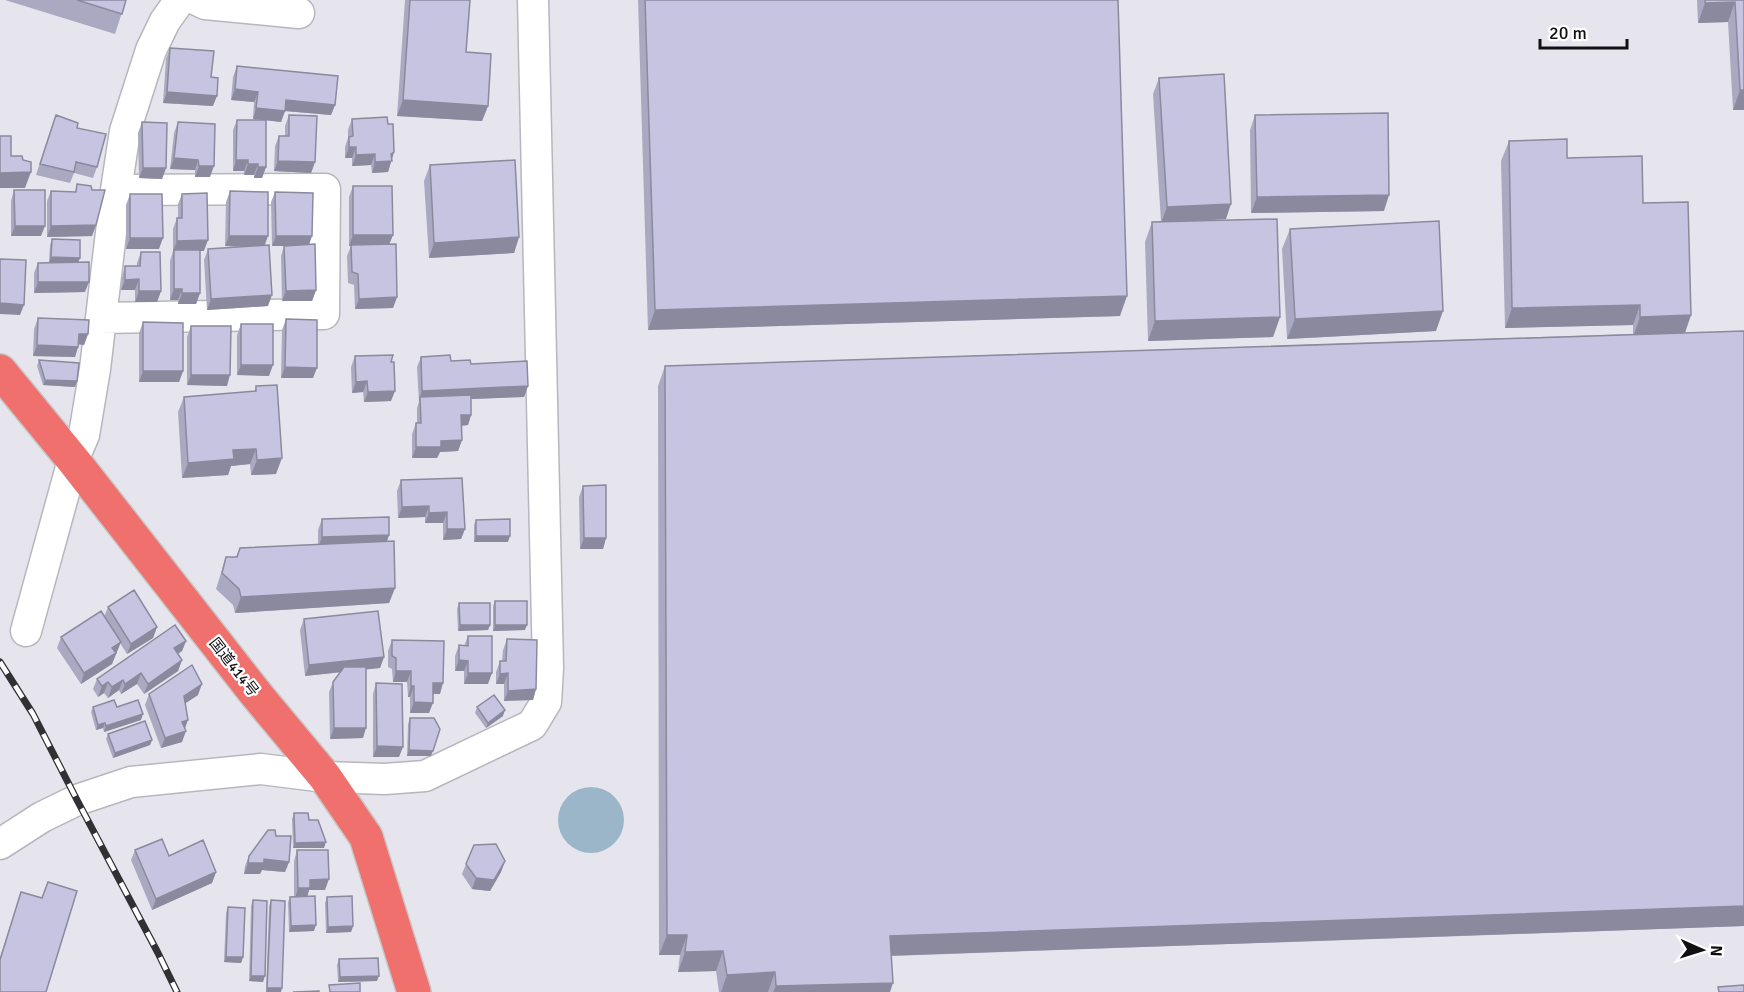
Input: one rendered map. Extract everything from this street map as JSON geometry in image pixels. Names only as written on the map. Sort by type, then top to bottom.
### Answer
[{"type":"highway","name":"国道414号","points":[[0,370],[74,460],[256,694],[325,777],[366,837],[414,992]]},
{"type":"street","points":[[27,631],[74,460],[84,435],[95,369],[125,131],[151,50],[165,21],[180,0]]},
{"type":"street","points":[[197,0],[205,4],[299,12]]},
{"type":"street","points":[[0,844],[77,800],[131,782],[261,769],[325,777],[385,779],[425,776],[532,725],[546,702],[548,668],[533,0]]},
{"type":"street","points":[[101,318],[324,314],[326,189],[117,190]]},
{"type":"water","points":[[591,787],[603,790],[614,797],[621,808],[624,820],[621,832],[614,843],[603,850],[591,853],[579,850],[568,843],[561,832],[558,820],[561,808],[568,797],[579,790]]},
{"type":"building","points":[[77,0],[126,0],[122,14]]},
{"type":"building","points":[[410,0],[470,0],[466,52],[491,54],[488,106],[403,100]]},
{"type":"building","points":[[645,0],[1118,0],[1127,296],[655,310]]},
{"type":"building","points":[[1705,0],[1744,0],[1744,90],[1740,90],[1735,2],[1705,3]]},
{"type":"building","points":[[170,48],[214,51],[211,77],[218,78],[217,96],[167,92]]},
{"type":"building","points":[[237,66],[338,76],[335,105],[286,100],[285,111],[256,108],[258,92],[235,89]]},
{"type":"building","points":[[1224,74],[1231,204],[1167,207],[1159,78]]},
{"type":"building","points":[[1388,113],[1389,195],[1257,197],[1255,115]]},
{"type":"building","points":[[56,115],[78,123],[77,128],[106,134],[97,167],[76,162],[74,172],[40,164]]},
{"type":"building","points":[[289,115],[317,116],[315,162],[278,161],[279,136],[289,136]]},
{"type":"building","points":[[387,117],[388,124],[393,124],[392,161],[375,162],[375,154],[356,155],[356,147],[349,147],[349,137],[353,136],[352,119]]},
{"type":"building","points":[[237,120],[266,120],[266,167],[248,164],[248,160],[236,160]]},
{"type":"building","points":[[142,122],[167,123],[166,168],[143,168]]},
{"type":"building","points":[[178,122],[215,124],[214,166],[199,166],[198,160],[174,158]]},
{"type":"building","points":[[0,136],[11,136],[11,156],[22,156],[23,160],[31,162],[31,172],[0,173]]},
{"type":"building","points":[[1567,139],[1567,158],[1642,156],[1643,203],[1688,202],[1691,315],[1640,317],[1640,305],[1512,308],[1509,141]]},
{"type":"building","points":[[515,160],[519,237],[434,243],[430,165]]},
{"type":"building","points":[[77,184],[91,186],[92,190],[105,190],[96,225],[51,226],[51,191],[76,192]]},
{"type":"building","points":[[353,186],[392,186],[393,235],[353,235]]},
{"type":"building","points":[[14,190],[45,190],[45,226],[15,226]]},
{"type":"building","points":[[230,191],[268,192],[268,236],[229,236]]},
{"type":"building","points":[[275,192],[313,193],[312,236],[276,236]]},
{"type":"building","points":[[207,193],[208,240],[177,241],[177,218],[182,218],[182,194]]},
{"type":"building","points":[[130,194],[162,194],[163,238],[130,238]]},
{"type":"building","points":[[1277,219],[1280,317],[1155,321],[1152,222]]},
{"type":"building","points":[[1439,221],[1443,311],[1295,319],[1290,229]]},
{"type":"building","points":[[52,239],[80,240],[80,258],[51,257]]},
{"type":"building","points":[[315,244],[316,290],[286,291],[284,246]]},
{"type":"building","points":[[396,244],[397,297],[359,299],[358,274],[352,272],[351,245]]},
{"type":"building","points":[[269,245],[272,295],[211,299],[208,249]]},
{"type":"building","points":[[174,250],[200,250],[200,293],[182,293],[182,289],[174,289]]},
{"type":"building","points":[[141,252],[160,252],[161,291],[139,291],[139,279],[125,280],[125,266],[140,266]]},
{"type":"building","points":[[0,259],[26,260],[24,305],[0,303]]},
{"type":"building","points":[[89,262],[89,282],[38,282],[38,263]]},
{"type":"building","points":[[38,318],[89,320],[88,334],[79,334],[78,347],[37,345]]},
{"type":"building","points":[[286,319],[317,320],[317,368],[285,367]]},
{"type":"building","points":[[143,322],[183,323],[183,371],[143,371]]},
{"type":"building","points":[[241,324],[273,324],[273,365],[241,365]]},
{"type":"building","points":[[191,326],[231,326],[230,375],[191,375]]},
{"type":"building","points":[[1744,331],[1744,906],[890,936],[893,983],[776,986],[775,972],[727,975],[723,951],[685,952],[687,935],[667,935],[665,366]]},
{"type":"building","points":[[393,355],[391,362],[394,362],[395,391],[368,392],[367,381],[356,382],[355,356]]},
{"type":"building","points":[[450,355],[451,361],[470,360],[471,364],[527,361],[528,386],[422,391],[421,357]]},
{"type":"building","points":[[39,360],[79,363],[77,381],[45,380]]},
{"type":"building","points":[[277,385],[282,458],[257,460],[256,449],[233,450],[234,459],[188,463],[184,397],[256,391],[256,386]]},
{"type":"building","points":[[471,395],[471,415],[461,415],[462,440],[441,441],[441,447],[416,447],[416,423],[421,423],[420,397]]},
{"type":"building","points":[[462,478],[465,529],[447,529],[447,512],[429,513],[429,506],[402,507],[401,480]]},
{"type":"building","points":[[606,485],[606,538],[584,538],[583,486]]},
{"type":"building","points":[[389,517],[389,535],[322,537],[322,519]]},
{"type":"building","points":[[510,519],[510,536],[476,536],[476,520]]},
{"type":"building","points":[[394,541],[395,588],[241,597],[239,589],[222,573],[226,557],[237,557],[240,548]]},
{"type":"building","points":[[134,590],[157,627],[131,644],[108,607]]},
{"type":"building","points":[[495,601],[527,601],[527,625],[495,625]]},
{"type":"building","points":[[459,603],[490,603],[490,625],[460,625]]},
{"type":"building","points":[[101,611],[121,642],[112,648],[116,653],[84,673],[61,637]]},
{"type":"building","points":[[378,611],[384,657],[309,665],[304,619]]},
{"type":"building","points":[[175,625],[186,641],[174,648],[182,660],[148,684],[141,673],[125,684],[123,680],[112,687],[108,682],[102,686],[97,679]]},
{"type":"building","points":[[468,636],[492,636],[492,673],[468,673],[468,661],[459,660],[459,645],[468,646]]},
{"type":"building","points":[[507,639],[537,640],[536,689],[508,691],[508,673],[500,674],[500,661],[506,661]]},
{"type":"building","points":[[392,640],[444,641],[443,683],[433,683],[433,703],[414,702],[411,671],[396,671],[396,658],[392,656]]},
{"type":"building","points":[[192,665],[202,684],[184,696],[188,720],[182,722],[186,731],[165,738],[149,694]]},
{"type":"building","points":[[344,667],[366,667],[366,728],[334,728],[333,682]]},
{"type":"building","points":[[376,683],[402,684],[403,747],[377,746]]},
{"type":"building","points":[[494,695],[505,710],[488,723],[477,707]]},
{"type":"building","points":[[114,700],[117,707],[138,700],[143,714],[106,726],[105,723],[98,725],[93,707]]},
{"type":"building","points":[[410,718],[434,718],[440,729],[433,751],[409,750]]},
{"type":"building","points":[[145,721],[152,740],[115,753],[108,734]]},
{"type":"building","points":[[294,813],[308,813],[309,820],[318,820],[326,842],[295,843]]},
{"type":"building","points":[[268,830],[275,830],[276,836],[291,836],[289,862],[264,859],[264,863],[248,863],[249,856]]},
{"type":"building","points":[[162,839],[169,856],[203,840],[216,872],[156,899],[135,850]]},
{"type":"building","points":[[496,844],[505,861],[494,880],[476,878],[466,864],[474,845]]},
{"type":"building","points":[[297,850],[328,850],[329,879],[310,880],[310,888],[298,888]]},
{"type":"building","points":[[48,882],[77,891],[46,992],[0,992],[0,960],[21,892],[42,898]]},
{"type":"building","points":[[315,896],[316,925],[291,926],[290,897]]},
{"type":"building","points":[[352,896],[353,926],[328,927],[327,897]]},
{"type":"building","points":[[253,900],[267,901],[265,976],[251,976]]},
{"type":"building","points":[[271,900],[285,901],[282,988],[267,988]]},
{"type":"building","points":[[228,907],[245,908],[243,957],[226,957]]},
{"type":"building","points":[[378,958],[379,976],[340,977],[339,959]]},
{"type":"building","points":[[360,983],[360,992],[330,992],[329,985]]},
{"type":"building","points":[[1744,985],[1744,992],[1719,992],[1718,987]]},
{"type":"railway","points":[[0,662],[33,714],[177,992]]}]
